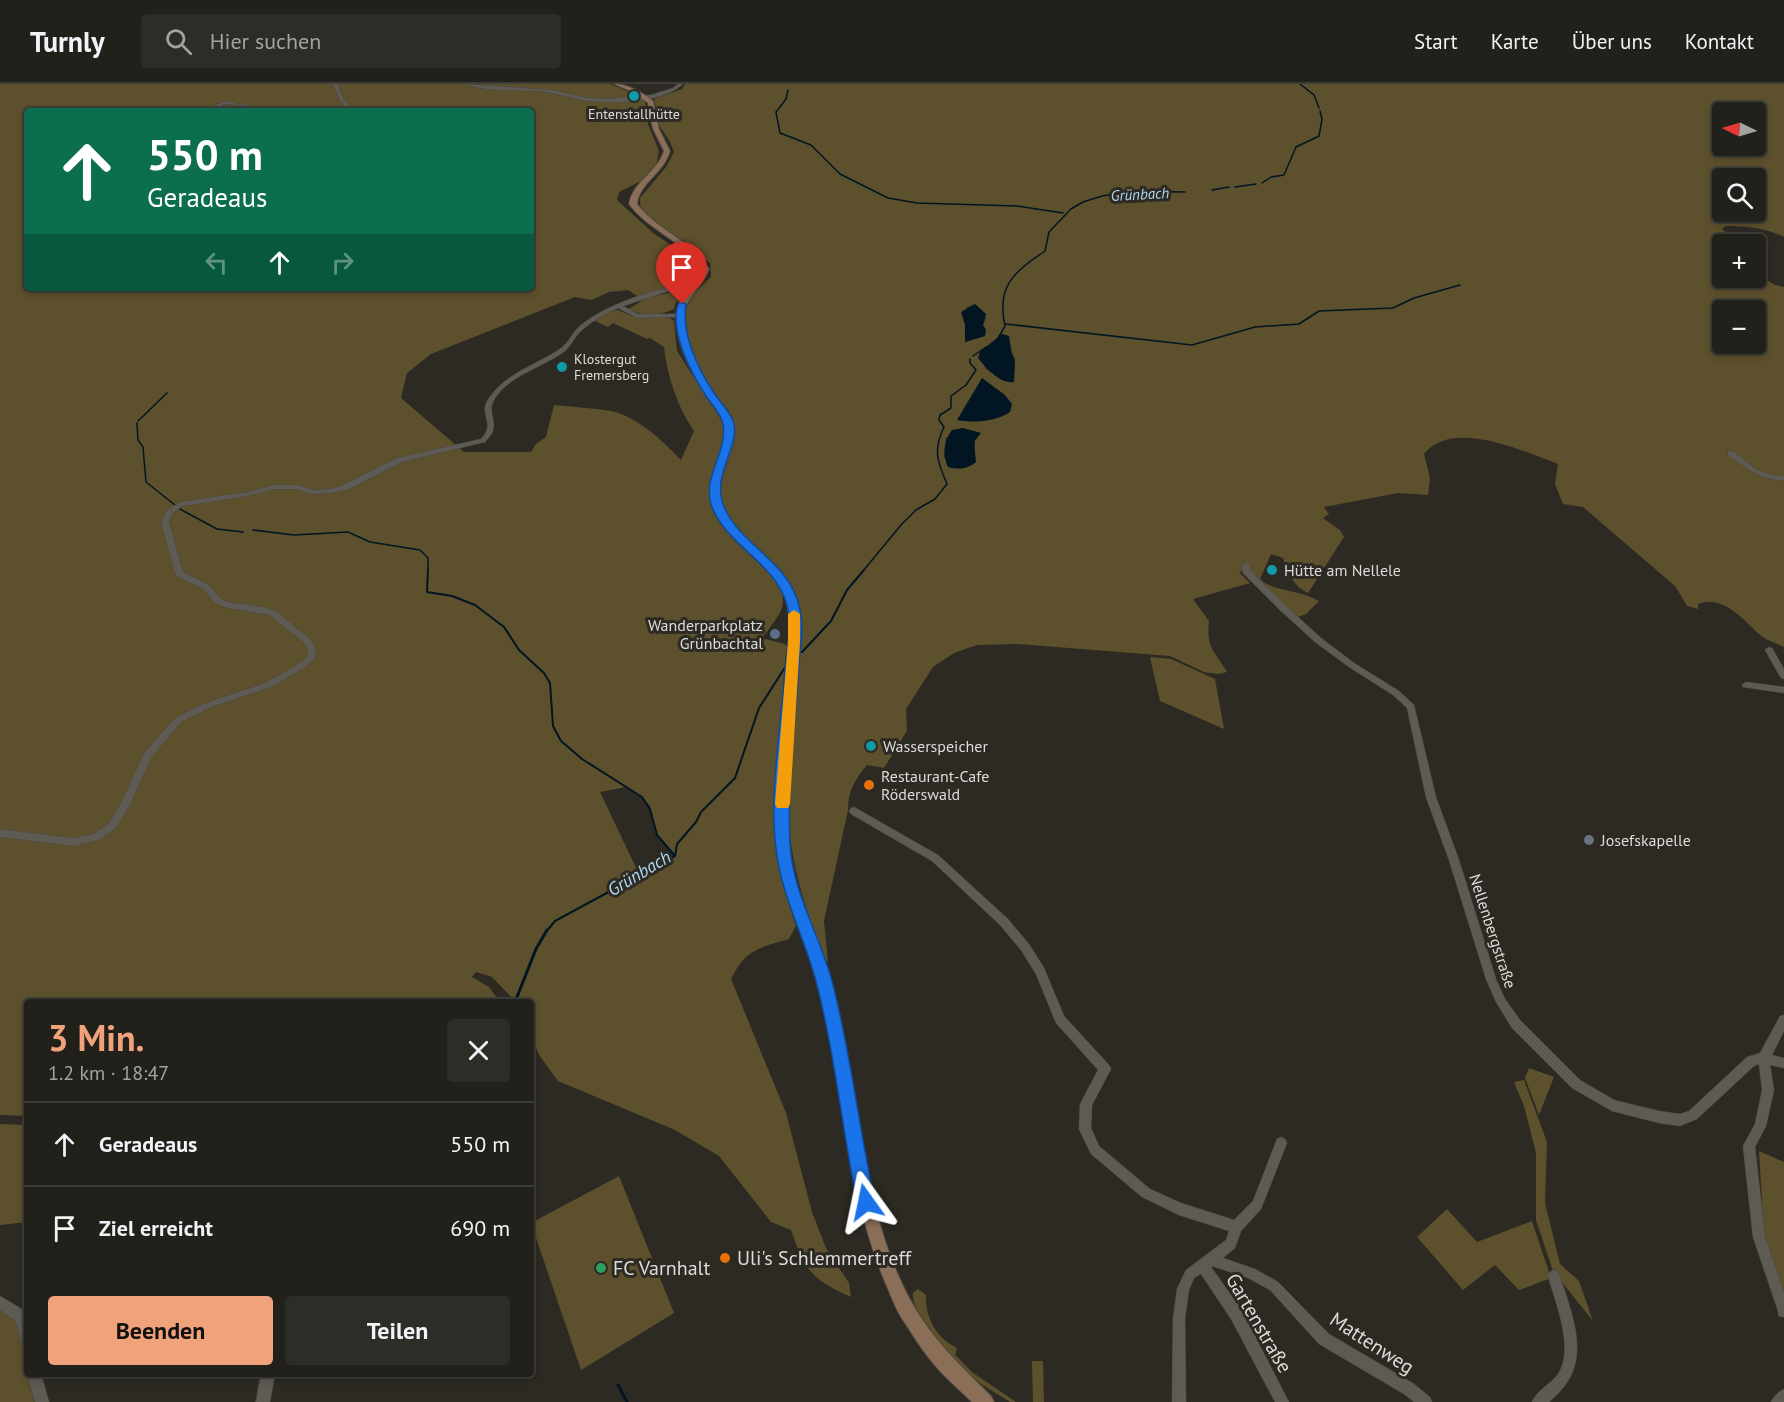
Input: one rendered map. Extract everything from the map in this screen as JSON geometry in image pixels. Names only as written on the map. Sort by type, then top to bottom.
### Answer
[{"type":"main road","points":[[617,84],[646,97],[652,107],[656,129],[667,151],[664,163],[633,196],[633,204],[654,226],[698,256],[705,269],[702,278],[683,301],[680,316],[685,344],[691,360],[703,384],[728,422],[729,437],[717,471],[714,488],[717,506],[726,523],[773,568],[787,590],[794,607],[794,641],[784,759],[783,847],[791,888],[823,979],[842,1057],[855,1152],[869,1217],[883,1260],[917,1329],[940,1360],[985,1402]]},
{"type":"street","points":[[335,84],[342,101],[350,108]]},
{"type":"street","points":[[467,84],[493,88],[550,91],[598,101],[621,101],[646,97],[675,90],[681,84]]},
{"type":"street","points":[[222,108],[218,105],[227,102],[254,108]]},
{"type":"street","points":[[0,832],[73,842],[96,837],[112,826],[147,756],[178,720],[206,706],[268,686],[311,658],[312,650],[307,641],[273,613],[227,605],[218,601],[206,587],[179,574],[165,522],[172,509],[181,504],[248,494],[274,487],[298,487],[312,492],[332,491],[346,487],[400,460],[483,441],[492,429],[487,406],[492,397],[508,382],[567,347],[573,335],[618,306],[662,292],[696,285]]},
{"type":"street","points":[[618,306],[637,316],[680,316]]},
{"type":"street","points":[[1730,453],[1759,475],[1773,479],[1784,478]]},
{"type":"street","name":"Nellenbergstraße","points":[[1246,566],[1246,571],[1284,611],[1341,658],[1401,696],[1411,707],[1431,797],[1454,860],[1491,979],[1501,1002],[1516,1024],[1576,1084],[1612,1105],[1659,1118],[1680,1119],[1694,1115],[1751,1061],[1764,1058]]},
{"type":"street","points":[[1769,650],[1784,676]]},
{"type":"street","points":[[1746,686],[1784,690]]},
{"type":"street","points":[[854,811],[935,858],[1004,922],[1025,947],[1040,971],[1060,1019],[1105,1069],[1086,1104],[1085,1129],[1095,1150],[1146,1193],[1179,1209],[1236,1227]]},
{"type":"street","points":[[1784,1020],[1764,1058],[1768,1090],[1760,1126],[1749,1146],[1759,1237],[1784,1311]]},
{"type":"street","points":[[1764,1058],[1784,1063]]},
{"type":"street","points":[[1179,1402],[1179,1319],[1183,1289],[1190,1274],[1231,1244],[1236,1227],[1257,1205],[1281,1143]]},
{"type":"street","name":"Gartenstraße","points":[[1207,1261],[1282,1402]]},
{"type":"street","name":"Mattenweg","points":[[1207,1261],[1251,1273],[1274,1286],[1324,1339],[1408,1389],[1425,1402]]},
{"type":"street","points":[[1539,1402],[1564,1376],[1569,1362],[1569,1329],[1554,1276]]},
{"type":"street","points":[[0,1302],[20,1316],[24,1330]]},
{"type":"street","points":[[35,1377],[42,1402]]},
{"type":"street","points":[[263,1402],[267,1377]]},
{"type":"street","points":[[1778,1402],[1784,1396]]},
{"type":"shaded area","points":[[0,84],[610,84],[634,94],[632,98],[621,102],[645,100],[648,124],[659,151],[656,166],[641,181],[619,192],[617,200],[653,233],[695,261],[690,280],[678,287],[639,297],[628,290],[609,292],[592,300],[575,297],[431,354],[407,373],[401,398],[464,452],[531,452],[536,444],[546,437],[554,405],[621,414],[640,424],[681,460],[694,431],[674,390],[664,347],[650,338],[647,339],[613,323],[608,327],[595,321],[605,313],[618,310],[634,317],[670,318],[674,321],[677,351],[724,424],[722,444],[711,483],[713,504],[730,530],[777,582],[782,595],[780,612],[751,654],[765,639],[785,644],[787,647],[776,794],[778,845],[796,926],[789,939],[754,951],[742,961],[731,979],[786,1113],[812,1212],[826,1248],[849,1283],[851,1297],[827,1285],[811,1272],[791,1230],[771,1222],[719,1156],[675,1130],[558,1081],[539,1055],[534,1043],[534,999],[513,999],[492,977],[476,972],[472,977],[489,987],[498,999],[24,999],[24,1116],[0,1115]],"holes":[[[626,787],[642,797],[649,805],[659,839],[675,855],[639,874],[600,792]]]},
{"type":"shaded area","points":[[685,84],[1784,84],[1784,237],[1770,231],[1741,226],[1726,226],[1722,229],[1728,234],[1712,234],[1712,288],[1766,288],[1766,279],[1784,287],[1784,647],[1761,636],[1739,615],[1724,605],[1707,602],[1698,604],[1698,609],[1687,606],[1675,586],[1583,507],[1563,504],[1555,484],[1558,464],[1488,441],[1469,438],[1452,439],[1436,444],[1424,454],[1430,478],[1428,495],[1398,493],[1324,507],[1329,514],[1323,518],[1340,530],[1344,537],[1308,593],[1295,583],[1283,558],[1271,554],[1260,579],[1272,586],[1303,594],[1319,601],[1306,614],[1298,617],[1246,570],[1239,572],[1250,583],[1193,599],[1209,621],[1210,643],[1227,672],[1218,674],[1204,672],[1170,656],[1018,644],[977,645],[954,653],[933,667],[906,709],[907,731],[884,768],[867,765],[851,791],[824,921],[828,962],[823,958],[799,882],[789,823],[798,639],[795,598],[789,582],[779,568],[741,533],[722,506],[719,483],[732,436],[701,376],[683,326],[683,314],[687,303],[711,277],[710,263],[652,221],[640,206],[640,198],[666,167],[674,152],[659,125],[654,99],[682,89]],"holes":[[[975,304],[986,318],[983,325],[985,336],[965,342],[966,308]],[[1002,334],[1009,336],[1014,360],[1014,376],[1004,381],[985,368],[980,352]],[[946,437],[975,439],[975,447],[944,458]]]},
{"type":"shaded area","points":[[686,290],[675,304],[674,309],[657,314],[645,314],[629,309],[646,298]]},
{"type":"shaded area","points":[[1150,657],[1171,659],[1215,679],[1224,729],[1160,701]]},
{"type":"shaded area","points":[[1529,1068],[1554,1077],[1539,1115],[1525,1078]]},
{"type":"shaded area","points":[[1524,1080],[1547,1142],[1545,1203],[1560,1264],[1579,1281],[1593,1321],[1553,1271],[1536,1220],[1536,1153],[1524,1106],[1514,1082]]},
{"type":"shaded area","points":[[0,1124],[24,1125],[24,1222],[0,1225]]},
{"type":"shaded area","points":[[1759,1151],[1784,1162],[1784,1297],[1764,1238]]},
{"type":"shaded area","name":"FC Varnhalt","points":[[619,1176],[674,1313],[581,1370],[534,1232],[534,1221]]},
{"type":"shaded area","points":[[1447,1209],[1477,1242],[1532,1221],[1551,1278],[1519,1290],[1495,1265],[1463,1290],[1417,1237]]},
{"type":"shaded area","points":[[918,1289],[926,1295],[927,1311],[933,1326],[943,1339],[957,1348],[955,1355],[972,1372],[1016,1402],[1010,1402],[977,1381],[942,1348],[918,1313],[913,1293]]},
{"type":"shaded area","points":[[0,1302],[20,1316],[24,1330],[24,1377],[29,1377],[42,1402],[0,1402]]},
{"type":"shaded area","points":[[1032,1361],[1043,1361],[1044,1402],[1033,1402]]},
{"type":"water","points":[[975,304],[986,314],[983,325],[986,330],[985,336],[965,342],[965,325],[961,312]]},
{"type":"water","points":[[1002,334],[1009,336],[1011,352],[1015,360],[1014,382],[999,378],[989,371],[978,358],[980,352]]},
{"type":"water","points":[[982,378],[1005,395],[1012,404],[1010,412],[985,421],[957,420]]},
{"type":"water","points":[[963,428],[981,433],[974,442],[976,462],[963,468],[948,467],[945,453],[947,438],[952,430]]},
{"type":"waterway","name":"Grünbach","points":[[1300,84],[1314,95],[1319,108]]},
{"type":"waterway","points":[[788,90],[786,99],[776,112],[780,133],[811,145],[840,174],[888,198],[917,203],[1017,206],[1063,213]]},
{"type":"waterway","name":"Grünbach","points":[[1262,183],[1271,177],[1284,175],[1296,147],[1319,136],[1322,119],[1320,111]]},
{"type":"waterway","name":"Grünbach","points":[[1235,187],[1256,184]]},
{"type":"waterway","name":"Grünbach","points":[[1212,190],[1229,187]]},
{"type":"waterway","name":"Grünbach","points":[[998,338],[1005,326],[1003,300],[1010,281],[1024,266],[1045,251],[1049,232],[1071,209],[1083,202],[1102,196],[1133,191],[1185,192]]},
{"type":"waterway","points":[[1006,324],[1192,345],[1255,327],[1299,324],[1319,311],[1393,308],[1414,298],[1460,285]]},
{"type":"waterway","name":"Grünbach","points":[[973,356],[986,347]]},
{"type":"waterway","name":"Grünbach","points":[[863,571],[901,525],[916,510],[935,499],[947,484],[937,449],[944,427],[939,420],[940,415],[951,408],[951,396],[966,385],[976,370],[970,363],[970,359]]},
{"type":"waterway","points":[[138,421],[167,393]]},
{"type":"waterway","points":[[137,423],[138,440],[143,447],[146,482],[175,505]]},
{"type":"waterway","points":[[178,508],[217,529],[243,532]]},
{"type":"waterway","points":[[253,530],[294,535],[348,532],[370,542],[420,550],[428,558],[428,570]]},
{"type":"waterway","points":[[428,570],[427,592],[452,596],[475,605],[504,627],[519,650],[544,673],[550,683],[553,726],[561,741],[582,759],[642,797],[650,809],[657,835],[675,856]]},
{"type":"waterway","name":"Grünbach","points":[[802,652],[831,621],[847,590],[864,570]]},
{"type":"waterway","name":"Grünbach","points":[[675,856],[677,844],[696,822],[701,812],[735,778],[759,708],[784,669]]},
{"type":"waterway","name":"Grünbach","points":[[546,932],[555,921],[675,856]]},
{"type":"waterway","name":"Grünbach","points":[[516,999],[536,949],[547,930]]},
{"type":"waterway","name":"Grünbach","points":[[618,1385],[627,1402]]},
{"type":"slow traffic","points":[[782,804],[794,614]]},
{"type":"place","name":"Entenstallhütte","points":[[634,96]]},
{"type":"place","name":"Klostergut Fremersberg","points":[[562,367]]},
{"type":"place","name":"Hütte am Nellele","points":[[1272,570]]},
{"type":"place","name":"Wanderparkplatz Grünbachtal","points":[[775,634]]},
{"type":"place","name":"Wasserspeicher","points":[[871,746]]},
{"type":"place","name":"Restaurant-Cafe Röderswald","points":[[869,785]]},
{"type":"place","name":"Josefskapelle","points":[[1589,840]]},
{"type":"place","name":"Uli's Schlemmertreff","points":[[725,1258]]},
{"type":"place","name":"FC Varnhalt","points":[[601,1268]]},
{"type":"route","points":[[682,304],[681,328],[691,360],[703,384],[728,422],[729,437],[717,471],[714,488],[717,506],[726,523],[773,568],[787,590],[794,607],[794,641],[782,794],[783,847],[791,888],[823,979],[842,1057],[855,1152],[866,1202]]}]
